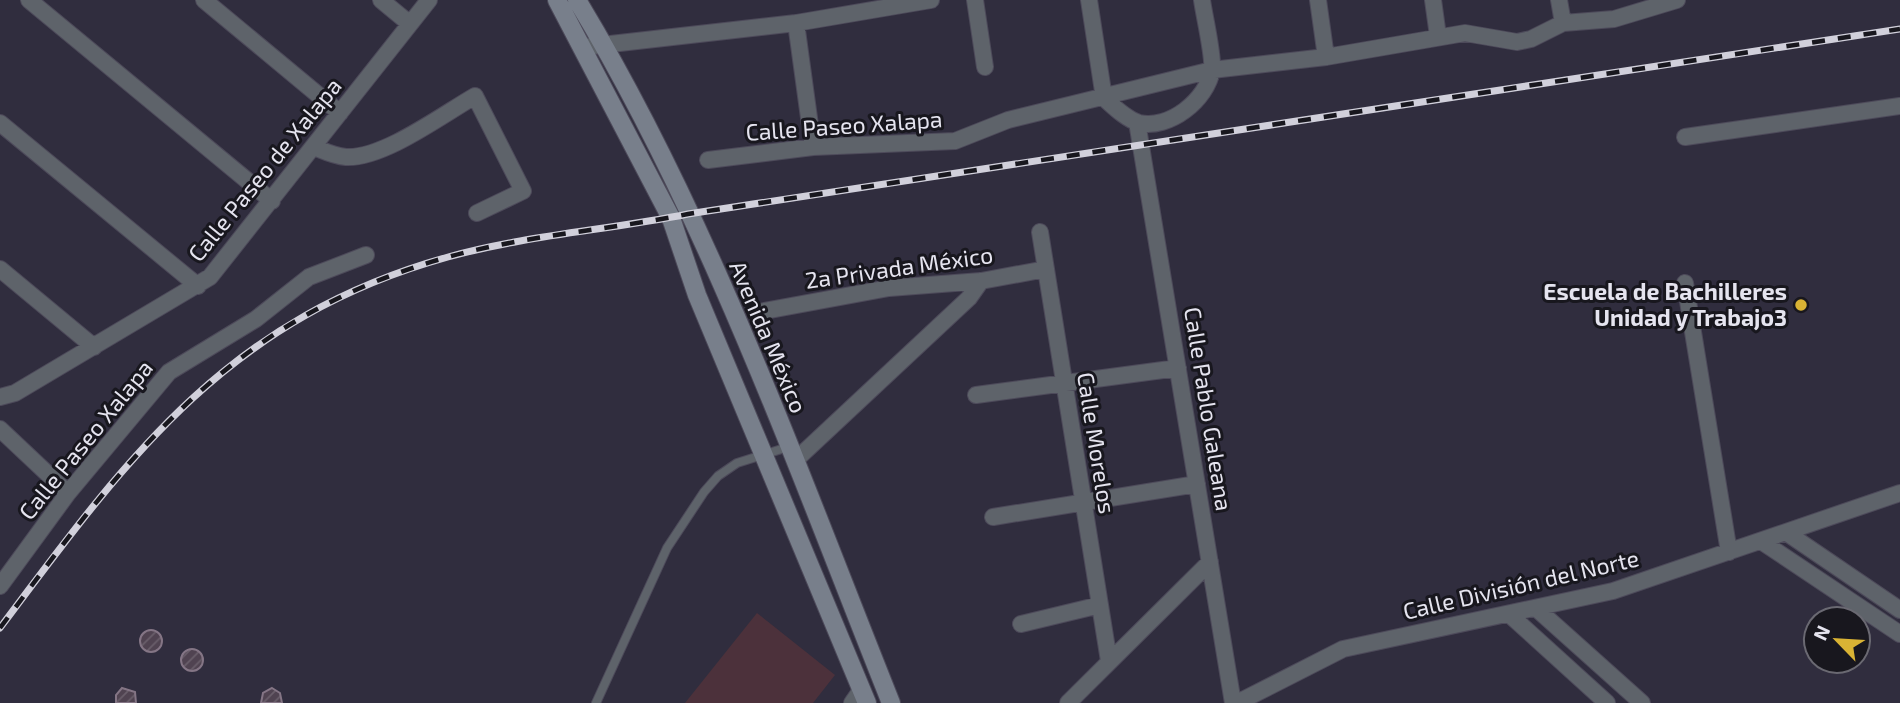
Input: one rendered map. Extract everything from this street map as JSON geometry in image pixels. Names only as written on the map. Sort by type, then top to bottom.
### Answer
[{"type":"main road","name":"Avenida México","points":[[557,0],[584,47],[671,218],[697,295],[764,455],[860,699]]},
{"type":"main road","name":"Avenida México","points":[[577,0],[604,44],[669,166],[794,451],[891,703]]},
{"type":"main road","points":[[697,295],[722,288]]},
{"type":"street","points":[[29,0],[272,201]]},
{"type":"street","points":[[204,0],[340,113]]},
{"type":"street","points":[[381,0],[410,24]]},
{"type":"street","name":"Calle Paseo de Xalapa","points":[[0,397],[15,393],[198,286],[221,267],[429,0]]},
{"type":"street","points":[[584,47],[796,23],[932,0]]},
{"type":"street","points":[[975,0],[985,67]]},
{"type":"street","points":[[1089,0],[1104,98],[1136,122],[1164,121],[1183,112],[1200,93],[1212,70],[1202,0]]},
{"type":"street","points":[[1318,0],[1326,57]]},
{"type":"street","points":[[1433,0],[1438,36]]},
{"type":"street","points":[[1559,0],[1563,23]]},
{"type":"street","name":"Calle Paseo Xalapa","points":[[708,160],[813,147],[955,141],[1008,120],[1212,70],[1326,57],[1465,33],[1517,42],[1531,39],[1563,23],[1628,16],[1672,0]]},
{"type":"street","points":[[796,23],[813,147]]},
{"type":"street","points":[[314,147],[335,156],[364,155],[384,148],[475,96],[523,191],[477,213]]},
{"type":"street","points":[[1685,137],[1900,106]]},
{"type":"street","name":"Calle Pablo Galeana","points":[[1136,122],[1235,703]]},
{"type":"street","points":[[0,123],[198,286]]},
{"type":"street","name":"Calle Morelos","points":[[1040,232],[1109,661]]},
{"type":"street","name":"Calle Paseo Xalapa","points":[[0,586],[68,493],[179,363],[256,319],[309,277],[366,256]]},
{"type":"street","points":[[0,269],[94,347]]},
{"type":"street","name":"2a Privada México","points":[[759,312],[889,288],[981,281],[1046,269]]},
{"type":"street","points":[[794,451],[970,298],[981,281]]},
{"type":"street","points":[[1685,283],[1729,552]]},
{"type":"street","points":[[976,395],[1178,368]]},
{"type":"street","points":[[0,429],[68,493]]},
{"type":"street","points":[[993,517],[1197,484]]},
{"type":"street","name":"Calle División del Norte","points":[[1235,703],[1343,649],[1613,591],[1900,493]]},
{"type":"street","points":[[1787,533],[1900,610]]},
{"type":"street","points":[[1761,541],[1900,634]]},
{"type":"street","points":[[1068,703],[1210,562]]},
{"type":"street","points":[[1021,624],[1100,605]]},
{"type":"street","points":[[1536,609],[1642,703]]},
{"type":"street","points":[[1509,614],[1600,701]]},
{"type":"lane","points":[[596,703],[667,548],[704,492],[718,476],[737,463],[764,455],[794,451]]},
{"type":"shaded area","points":[[757,613],[835,675],[813,703],[685,703]]},
{"type":"building","points":[[151,630],[159,633],[162,641],[159,649],[151,652],[143,649],[140,641],[143,633]]},
{"type":"building","points":[[192,649],[200,652],[203,660],[200,668],[192,671],[184,668],[181,660],[184,652]]},
{"type":"building","points":[[122,688],[135,692],[136,703],[116,703],[116,695]]},
{"type":"building","points":[[272,688],[280,693],[282,703],[261,703],[263,693]]},
{"type":"railway","points":[[0,628],[94,506],[190,400],[244,356],[304,316],[371,283],[448,257],[508,243],[688,214],[1900,29]]},
{"type":"place","name":"Escuela de Bachilleres Unidad y Trabajo3","points":[[1801,305]]}]
